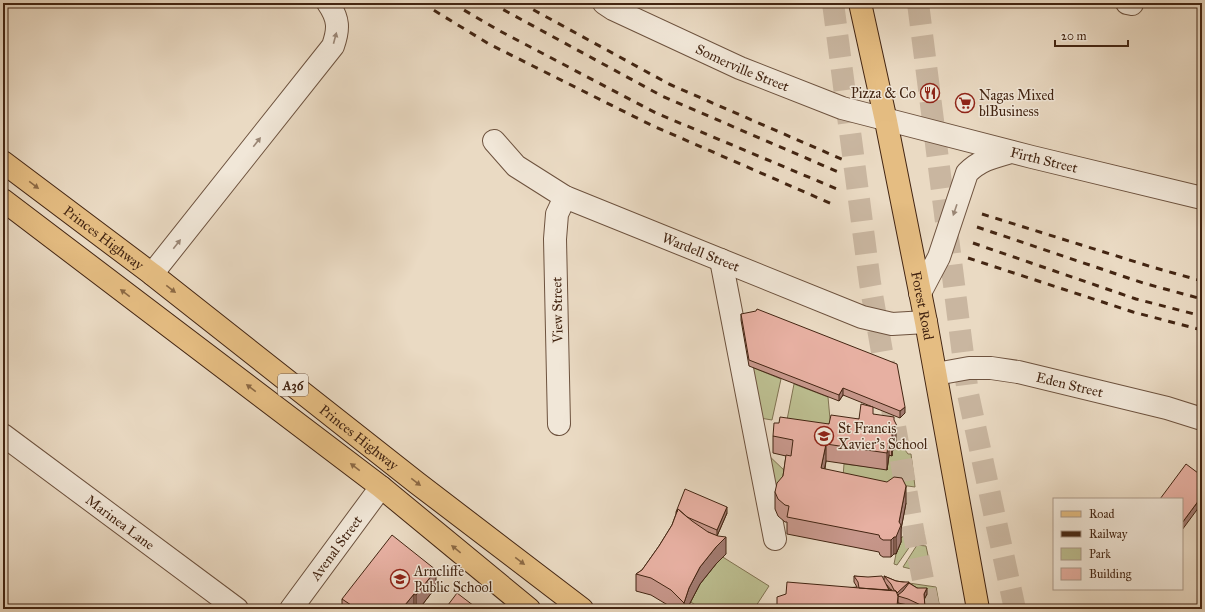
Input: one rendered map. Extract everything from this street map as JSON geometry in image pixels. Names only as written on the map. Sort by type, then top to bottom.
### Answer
[{"type":"main road","name":"Forest Road","points":[[860,3],[886,121],[926,322],[978,609]]},
{"type":"main road","name":"Princes Highway","points":[[3,162],[152,274],[411,478],[582,609]]},
{"type":"main road","name":"Princes Highway","points":[[3,200],[381,487],[529,609]]},
{"type":"street","points":[[152,274],[333,46],[337,35],[337,23],[335,12],[328,3]]},
{"type":"street","name":"Somerville Street","points":[[604,3],[740,68],[842,108],[886,121]]},
{"type":"street","name":"Firth Street","points":[[886,121],[1202,198]]},
{"type":"street","name":"Wardell Street","points":[[494,141],[516,166],[565,197],[862,317],[892,324],[926,322]]},
{"type":"street","points":[[920,293],[938,257],[967,174],[975,165],[990,158],[1010,152]]},
{"type":"street","name":"View Street","points":[[559,424],[555,239],[558,214],[565,197]]},
{"type":"street","points":[[721,260],[775,539]]},
{"type":"street","name":"Eden Street","points":[[936,374],[976,368],[991,368],[1018,372],[1167,408],[1202,419]]},
{"type":"street","name":"Marinea Lane","points":[[3,435],[237,609]]},
{"type":"street","name":"Avenal Street","points":[[291,609],[381,487]]},
{"type":"green space","points":[[749,366],[781,379],[772,420],[760,418]]},
{"type":"green space","points":[[794,384],[828,397],[831,430],[786,425]]},
{"type":"green space","points":[[873,424],[902,430],[905,449],[908,454],[911,454],[915,487],[843,477],[844,464],[887,469],[889,455],[892,455],[892,451],[896,448]]},
{"type":"green space","points":[[765,452],[786,472],[777,500]]},
{"type":"green space","points":[[678,529],[769,586],[754,609],[702,609],[647,575]]},
{"type":"green space","points":[[904,536],[915,539],[897,565],[894,564],[901,542],[899,539]]},
{"type":"green space","points":[[917,545],[926,546],[932,574],[903,567]]},
{"type":"green space","points":[[874,578],[936,587],[940,609],[898,609]]},
{"type":"building","points":[[757,309],[897,364],[905,407],[900,411],[843,388],[839,395],[749,360],[741,314],[756,311]]},
{"type":"building","points":[[861,404],[873,407],[873,414],[894,417],[896,431],[892,434],[892,438],[889,438],[887,453],[826,444],[821,468],[887,482],[894,477],[902,478],[906,486],[899,522],[901,525],[896,537],[891,540],[883,540],[879,535],[787,517],[789,506],[785,505],[778,499],[775,492],[777,483],[783,476],[786,455],[791,456],[793,440],[773,436],[774,423],[779,423],[780,417],[829,424],[831,415],[859,419]]},
{"type":"building","points":[[1186,464],[1202,476],[1202,496],[1183,522],[1183,498],[1161,498]]},
{"type":"building","points":[[685,489],[727,507],[717,530],[687,517],[678,509],[676,512]]},
{"type":"building","points":[[678,509],[708,532],[726,537],[700,567],[689,588],[684,603],[671,590],[651,578],[636,574],[642,570],[659,546],[672,525]]},
{"type":"building","name":"Arncliffe Public School","points":[[392,535],[436,570],[416,595],[414,594],[405,605],[407,607],[405,609],[357,609],[342,599]]},
{"type":"building","points":[[854,576],[882,576],[889,590],[859,588],[858,582]]},
{"type":"building","points":[[884,576],[896,581],[909,582],[897,593]]},
{"type":"building","points":[[787,582],[896,591],[898,596],[897,606],[903,609],[777,609],[777,597],[786,594]]},
{"type":"building","points":[[909,583],[917,588],[927,588],[924,594],[925,607],[898,596]]},
{"type":"building","points":[[457,593],[478,609],[445,609]]},
{"type":"tunnel","points":[[833,3],[870,283],[914,535],[929,609]]},
{"type":"tunnel","points":[[918,3],[968,394],[1015,609]]},
{"type":"railway","points":[[422,3],[489,44],[651,125],[832,204]]},
{"type":"railway","points":[[452,3],[498,30],[656,113],[837,189]]},
{"type":"railway","points":[[491,3],[662,96],[843,174]]},
{"type":"railway","points":[[521,3],[669,84],[846,161]]},
{"type":"railway","points":[[982,214],[1202,281]]},
{"type":"railway","points":[[977,227],[1143,283],[1202,299]]},
{"type":"railway","points":[[973,243],[1136,299],[1202,316]]},
{"type":"railway","points":[[968,258],[1133,312],[1202,330]]},
{"type":"place","name":"Pizza & Co","points":[[930,93]]},
{"type":"place","name":"Nagas Mixed blBusiness","points":[[965,103]]},
{"type":"place","name":"St Francis Xavier's School","points":[[824,436]]},
{"type":"place","name":"Arncliffe Public School","points":[[400,579]]}]
